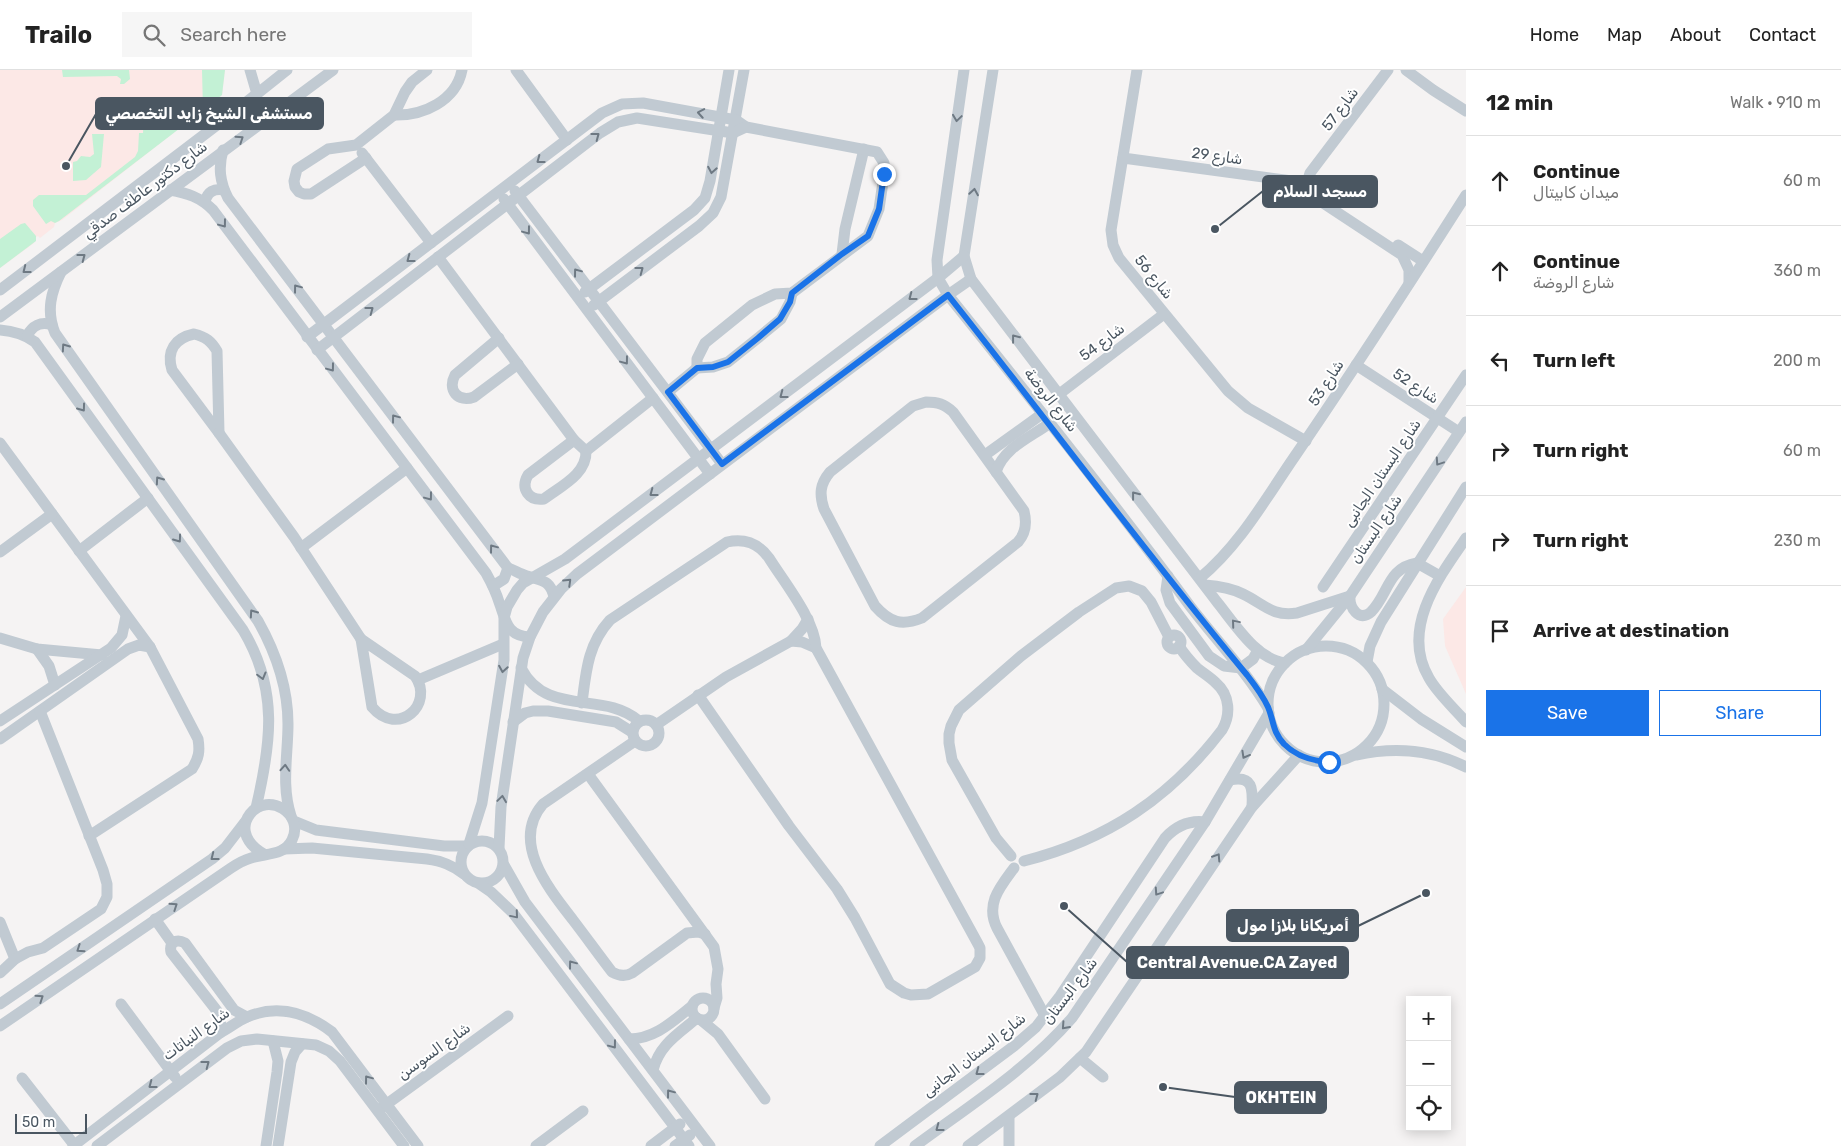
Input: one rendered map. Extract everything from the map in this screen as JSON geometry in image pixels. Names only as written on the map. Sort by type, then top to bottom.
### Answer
[{"type":"street","points":[[250,70],[257,94]]},
{"type":"street","name":"شارع دكتور عاطف صدقي","points":[[0,290],[287,70]]},
{"type":"street","name":"شارع دكتور عاطف صدقي","points":[[0,317],[332,70]]},
{"type":"street","points":[[366,158],[310,194],[299,192],[295,187],[294,175],[298,169],[322,152],[356,145],[394,114],[412,82],[428,70]]},
{"type":"street","points":[[394,114],[418,114],[430,109],[457,85],[462,70]]},
{"type":"street","points":[[516,70],[567,140]]},
{"type":"street","points":[[578,298],[700,204],[708,190],[729,70]]},
{"type":"street","points":[[587,310],[699,226],[713,213],[718,205],[724,185],[744,70]]},
{"type":"street","points":[[938,278],[939,241],[964,70]]},
{"type":"street","name":"شارع الروضة","points":[[993,70],[964,256],[971,280],[1202,582],[1258,650],[1273,660],[1285,662]]},
{"type":"street","name":"شارع 56","points":[[1137,70],[1111,230],[1113,245],[1119,258],[1219,381],[1237,400],[1306,441]]},
{"type":"street","name":"شارع 57","points":[[1307,183],[1310,173],[1388,70]]},
{"type":"street","points":[[1406,70],[1466,111]]},
{"type":"street","points":[[307,337],[612,107],[627,103],[644,103],[736,120],[746,127],[877,152],[884,162],[879,209],[868,236],[792,293],[775,294],[759,300],[710,337],[700,351],[697,368]]},
{"type":"street","points":[[317,350],[600,133],[622,120],[647,118],[733,133],[746,127]]},
{"type":"street","points":[[356,145],[431,243]]},
{"type":"street","points":[[842,254],[845,229],[864,149]]},
{"type":"street","points":[[223,150],[220,170],[224,190],[228,198],[508,568],[531,578],[538,578],[549,585],[554,597]]},
{"type":"street","name":"شارع 29","points":[[1123,158],[1307,183]]},
{"type":"street","points":[[1316,166],[1314,184],[1323,198],[1423,261]]},
{"type":"street","points":[[1307,183],[1310,191],[1320,201],[1402,255],[1409,270],[1408,285]]},
{"type":"street","points":[[509,184],[722,464]]},
{"type":"street","points":[[205,202],[211,191],[215,189],[224,190]]},
{"type":"street","points":[[170,190],[189,194],[205,202],[213,210],[486,573],[510,629],[516,634],[530,637]]},
{"type":"street","points":[[498,192],[710,474]]},
{"type":"street","name":"شارع 53","points":[[1202,582],[1236,542],[1306,441],[1466,197]]},
{"type":"street","points":[[464,874],[461,867],[461,859],[468,845],[482,804],[504,660],[504,618],[511,598],[524,583],[565,559],[938,278],[964,256]]},
{"type":"street","points":[[438,257],[574,440],[586,451],[584,466],[579,472],[544,499],[532,498],[524,487],[524,481],[528,475],[574,440]]},
{"type":"street","points":[[0,1026],[231,868],[248,858],[275,853],[284,849],[289,845],[294,834],[284,785],[288,709],[278,663],[266,634],[254,614],[55,333],[50,312],[50,298],[61,272]]},
{"type":"street","name":"شارع الروضة","points":[[938,278],[948,295],[1240,668],[1268,710]]},
{"type":"street","points":[[499,848],[501,807],[521,668],[530,637],[538,620],[554,597],[577,574],[948,295],[971,280]]},
{"type":"street","points":[[668,392],[697,368],[713,367],[728,362],[780,319],[790,302],[792,293]]},
{"type":"street","name":"شارع 54","points":[[1058,395],[1164,314]]},
{"type":"street","points":[[27,336],[29,331],[37,325],[42,323],[52,325]]},
{"type":"street","points":[[0,330],[14,331],[27,336],[35,342],[243,630],[256,654],[266,688],[269,714],[266,767],[256,808],[237,835],[212,859],[0,1004]]},
{"type":"street","points":[[219,432],[217,351],[212,342],[204,336],[194,334],[184,336],[170,350],[169,360],[172,370],[219,432],[301,548],[361,639],[418,680],[421,696],[413,712],[405,718],[396,720],[386,719],[378,714],[372,706],[361,639]]},
{"type":"street","points":[[499,338],[455,375],[452,381],[452,388],[455,394],[461,398],[468,399],[474,397],[518,364]]},
{"type":"street","name":"شارع 52","points":[[1356,365],[1459,432]]},
{"type":"street","name":"شارع البستان الجانبى","points":[[1324,587],[1466,375]]},
{"type":"street","points":[[586,451],[652,398]]},
{"type":"street","points":[[926,402],[937,402],[953,412],[996,472],[1024,511],[1026,520],[1023,537],[922,618],[912,622],[901,622],[891,620],[882,614],[824,509],[820,489],[823,480],[830,472],[913,406],[926,402]]},
{"type":"street","points":[[985,455],[1042,414]]},
{"type":"street","name":"شارع البستان","points":[[1306,650],[1350,596],[1466,422]]},
{"type":"street","points":[[996,472],[1000,461],[1006,454],[1050,423]]},
{"type":"street","points":[[0,443],[150,648],[198,739],[200,749],[198,760],[192,769],[89,836]]},
{"type":"street","points":[[301,548],[407,468]]},
{"type":"street","points":[[1367,662],[1370,646],[1381,622],[1466,487]]},
{"type":"street","points":[[79,551],[148,498]]},
{"type":"street","points":[[0,552],[52,514]]},
{"type":"street","points":[[1466,538],[1440,576],[1430,595],[1419,637],[1421,658],[1428,677],[1466,722]]},
{"type":"street","points":[[582,703],[590,652],[604,627],[617,614],[727,542],[746,541],[763,550],[808,619],[813,630],[816,648],[980,948],[980,958],[975,967],[928,994],[920,996],[904,993],[890,984],[855,918],[837,889],[789,826],[698,695]]},
{"type":"street","points":[[1202,582],[1230,588],[1253,599],[1271,611],[1288,614],[1298,613],[1350,596],[1352,609],[1359,614],[1368,614],[1395,574],[1407,565],[1417,563],[1440,576]]},
{"type":"street","points":[[493,586],[504,579],[508,568]]},
{"type":"street","points":[[1168,576],[1166,584],[1167,597],[1189,630],[1213,660],[1224,666],[1240,668],[1253,660],[1258,650]]},
{"type":"street","points":[[1012,856],[992,831],[952,760],[949,743],[951,726],[959,710],[1021,656],[1072,617],[1116,588],[1130,586],[1142,591],[1194,666],[1216,682],[1226,697],[1228,714],[1226,723],[1186,773],[1143,808],[1111,828],[1078,844],[1024,861]]},
{"type":"street","points":[[0,739],[40,711],[110,653],[122,635],[126,616]]},
{"type":"street","points":[[656,725],[738,669],[791,641],[808,619]]},
{"type":"street","points":[[1175,640],[1189,630]]},
{"type":"street","points":[[0,638],[38,649],[110,653]]},
{"type":"street","points":[[791,641],[802,642],[816,648]]},
{"type":"street","points":[[418,680],[503,644]]},
{"type":"street","points":[[0,721],[55,685],[110,653],[139,645],[150,648]]},
{"type":"street","points":[[1349,757],[1366,746],[1379,729],[1384,709],[1382,689],[1378,677],[1360,656],[1343,648],[1324,646],[1306,650],[1285,662],[1274,679],[1268,698],[1268,710],[1274,730],[1285,744],[1299,755],[1313,760],[1329,762],[1378,751],[1406,750],[1440,756],[1466,766]]},
{"type":"street","points":[[38,649],[49,666],[55,685]]},
{"type":"street","points":[[514,722],[519,717],[540,710],[616,722],[644,746],[653,744],[659,735],[656,725],[648,720],[639,721],[622,710],[550,696],[536,688],[521,668]]},
{"type":"street","points":[[1382,689],[1426,722],[1466,747]]},
{"type":"street","points":[[564,713],[566,700]]},
{"type":"street","name":"شارع البستان","points":[[915,1146],[1024,1064],[1061,1030],[1083,1005],[1205,822],[1268,710]]},
{"type":"street","points":[[0,973],[15,959],[28,952],[43,948],[101,909],[107,898],[108,884],[40,711]]},
{"type":"street","points":[[634,736],[633,728],[639,721]]},
{"type":"street","points":[[634,736],[588,774],[543,804],[534,817],[532,824],[531,845],[534,856],[549,888],[612,972],[617,975],[622,976],[632,973],[688,933],[698,932],[705,934]]},
{"type":"street","points":[[968,1146],[1060,1077],[1080,1058],[1101,1032],[1252,807],[1299,755]]},
{"type":"street","points":[[588,774],[691,914],[714,947],[716,954],[718,969],[717,994],[710,1018],[699,1019],[666,1044],[656,1059],[653,1070]]},
{"type":"street","points":[[1230,780],[1243,779],[1248,782],[1252,788],[1252,807]]},
{"type":"street","points":[[256,808],[268,804],[281,807],[292,818],[316,830],[444,846],[468,845],[485,840],[493,843],[499,848],[503,856],[504,865],[525,902],[710,1146]]},
{"type":"street","points":[[246,821],[245,834],[248,841],[264,854]]},
{"type":"street","name":"شارع البستان الجانبى","points":[[880,1146],[1014,1046],[1045,1016],[1065,990],[1165,838],[1180,825],[1205,822]]},
{"type":"street","points":[[284,849],[312,848],[427,859],[447,863],[472,881],[478,883],[514,913],[675,1128],[683,1144],[698,1129]]},
{"type":"street","points":[[1012,856],[1015,854],[1020,855],[1024,861]]},
{"type":"street","points":[[1012,856],[1010,863],[1014,868]]},
{"type":"street","points":[[1024,861],[1022,867],[1014,868],[996,894],[993,900],[992,914],[997,928],[1045,1016]]},
{"type":"street","points":[[478,883],[487,883],[495,879],[501,873],[504,865]]},
{"type":"street","points":[[688,933],[691,914]]},
{"type":"street","points":[[155,919],[172,943]]},
{"type":"street","points":[[0,922],[15,959]]},
{"type":"street","points":[[172,943],[176,941],[185,943],[234,1010],[247,1017]]},
{"type":"street","points":[[172,943],[171,952],[217,1011],[221,1026],[220,1033]]},
{"type":"street","points":[[1154,953],[1172,971]]},
{"type":"street","points":[[629,1039],[640,1038],[657,1032],[716,984]]},
{"type":"street","points":[[718,1034],[718,1022],[710,1001],[704,998],[696,1002],[693,1013],[718,1034],[765,1098]]},
{"type":"street","points":[[121,1004],[180,1084]]},
{"type":"street","name":"شارع النباتات","points":[[74,1146],[220,1033],[247,1017],[264,1012],[282,1010],[300,1013],[317,1020],[332,1032],[382,1107],[404,1146]]},
{"type":"street","name":"شارع السوسن","points":[[382,1107],[508,1016]]},
{"type":"street","name":"شارع النباتات","points":[[97,1146],[227,1048],[241,1041],[257,1039],[316,1046],[329,1051],[418,1146]]},
{"type":"street","points":[[266,1146],[278,1062],[273,1041]]},
{"type":"street","points":[[278,1146],[290,1062],[302,1044]]},
{"type":"street","points":[[1080,1058],[1103,1077]]},
{"type":"street","points":[[22,1078],[74,1146]]},
{"type":"street","points":[[536,1146],[583,1110]]},
{"type":"street","points":[[1008,1116],[1009,1146]]},
{"type":"street","points":[[651,1146],[689,1118]]},
{"type":"shaded area","points":[[0,70],[225,70],[222,95],[62,220],[55,223],[54,227],[40,238],[36,237],[34,243],[0,268]]},
{"type":"shaded area","points":[[1466,587],[1466,694],[1445,646],[1443,619]]},
{"type":"green space","points":[[62,70],[129,70],[130,79],[124,84],[120,84],[121,79],[117,76],[63,77]]},
{"type":"green space","points":[[202,70],[225,70],[222,95],[203,110]]},
{"type":"green space","points":[[201,112],[59,221],[55,223],[51,221],[46,224],[33,206],[33,200],[39,195],[86,195],[135,157],[138,151],[139,133],[143,133],[144,114]]},
{"type":"green space","points":[[92,134],[104,134],[101,167],[86,180],[73,181],[73,162],[77,161],[81,156],[90,157],[94,154]]},
{"type":"green space","points":[[25,223],[36,236],[36,241],[0,268],[0,239]]},
{"type":"place","name":"مستشفى الشيخ زايد التخصصي","points":[[66,166]]},
{"type":"place","name":"مسجد السلام","points":[[1215,229]]},
{"type":"place","name":"أمريكانا بلازا مول","points":[[1426,893]]},
{"type":"place","name":"Central Avenue.CA Zayed","points":[[1064,906]]},
{"type":"place","name":"OKHTEIN","points":[[1163,1087]]},
{"type":"route","points":[[884,174],[879,209],[868,236],[792,293],[786,311],[774,326],[728,362],[713,367],[697,368],[668,392],[722,464],[948,295],[1050,423],[1196,614],[1248,677],[1268,708],[1274,730],[1279,737],[1291,750],[1299,755],[1308,759],[1329,762]]}]
